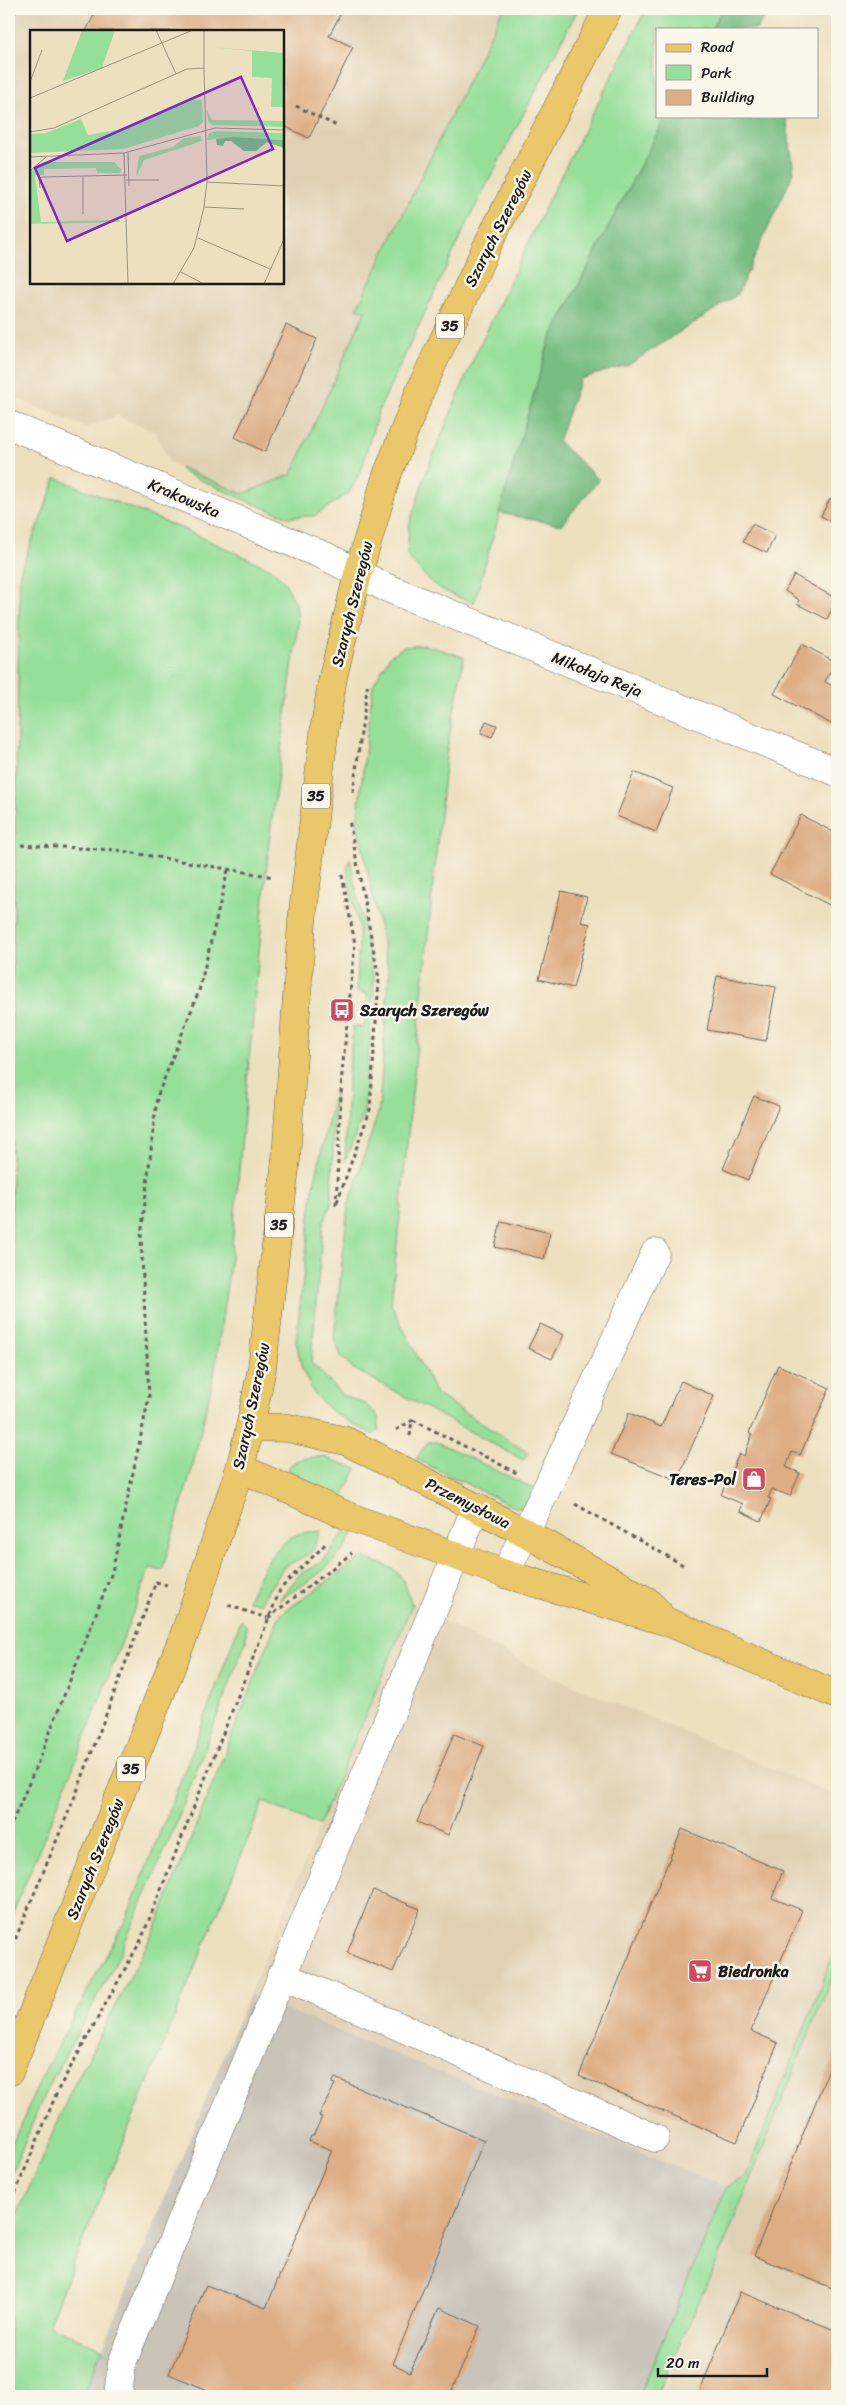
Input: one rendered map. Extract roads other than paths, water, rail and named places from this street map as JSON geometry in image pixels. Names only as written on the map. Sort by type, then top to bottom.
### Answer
[{"type":"main road","name":"Szarych Szeregów","points":[[9,2072],[186,1630],[240,1468],[250,1427],[262,1368],[286,1159],[306,881],[325,724],[333,677],[358,574],[386,478],[420,391],[488,244],[608,9]]},
{"type":"main road","name":"Przemysłowa","points":[[250,1427],[289,1428],[346,1441],[526,1533],[647,1601],[668,1622]]},
{"type":"main road","name":"Przemysłowa","points":[[240,1468],[345,1515],[505,1574],[668,1622],[837,1695]]},
{"type":"street","name":"Krakowska","points":[[9,425],[327,557],[358,574]]},
{"type":"street","name":"Mikołaja Reja","points":[[358,574],[837,772]]},
{"type":"street","points":[[505,1574],[526,1533],[655,1253]]},
{"type":"street","points":[[118,2396],[122,2363],[476,1507]]},
{"type":"street","points":[[281,1975],[655,2138]]},
{"type":"place","name":"Szarych Szeregów","points":[[342,1010]]},
{"type":"place","name":"Teres-Pol","points":[[754,1479]]},
{"type":"place","name":"Biedronka","points":[[700,1971]]}]
